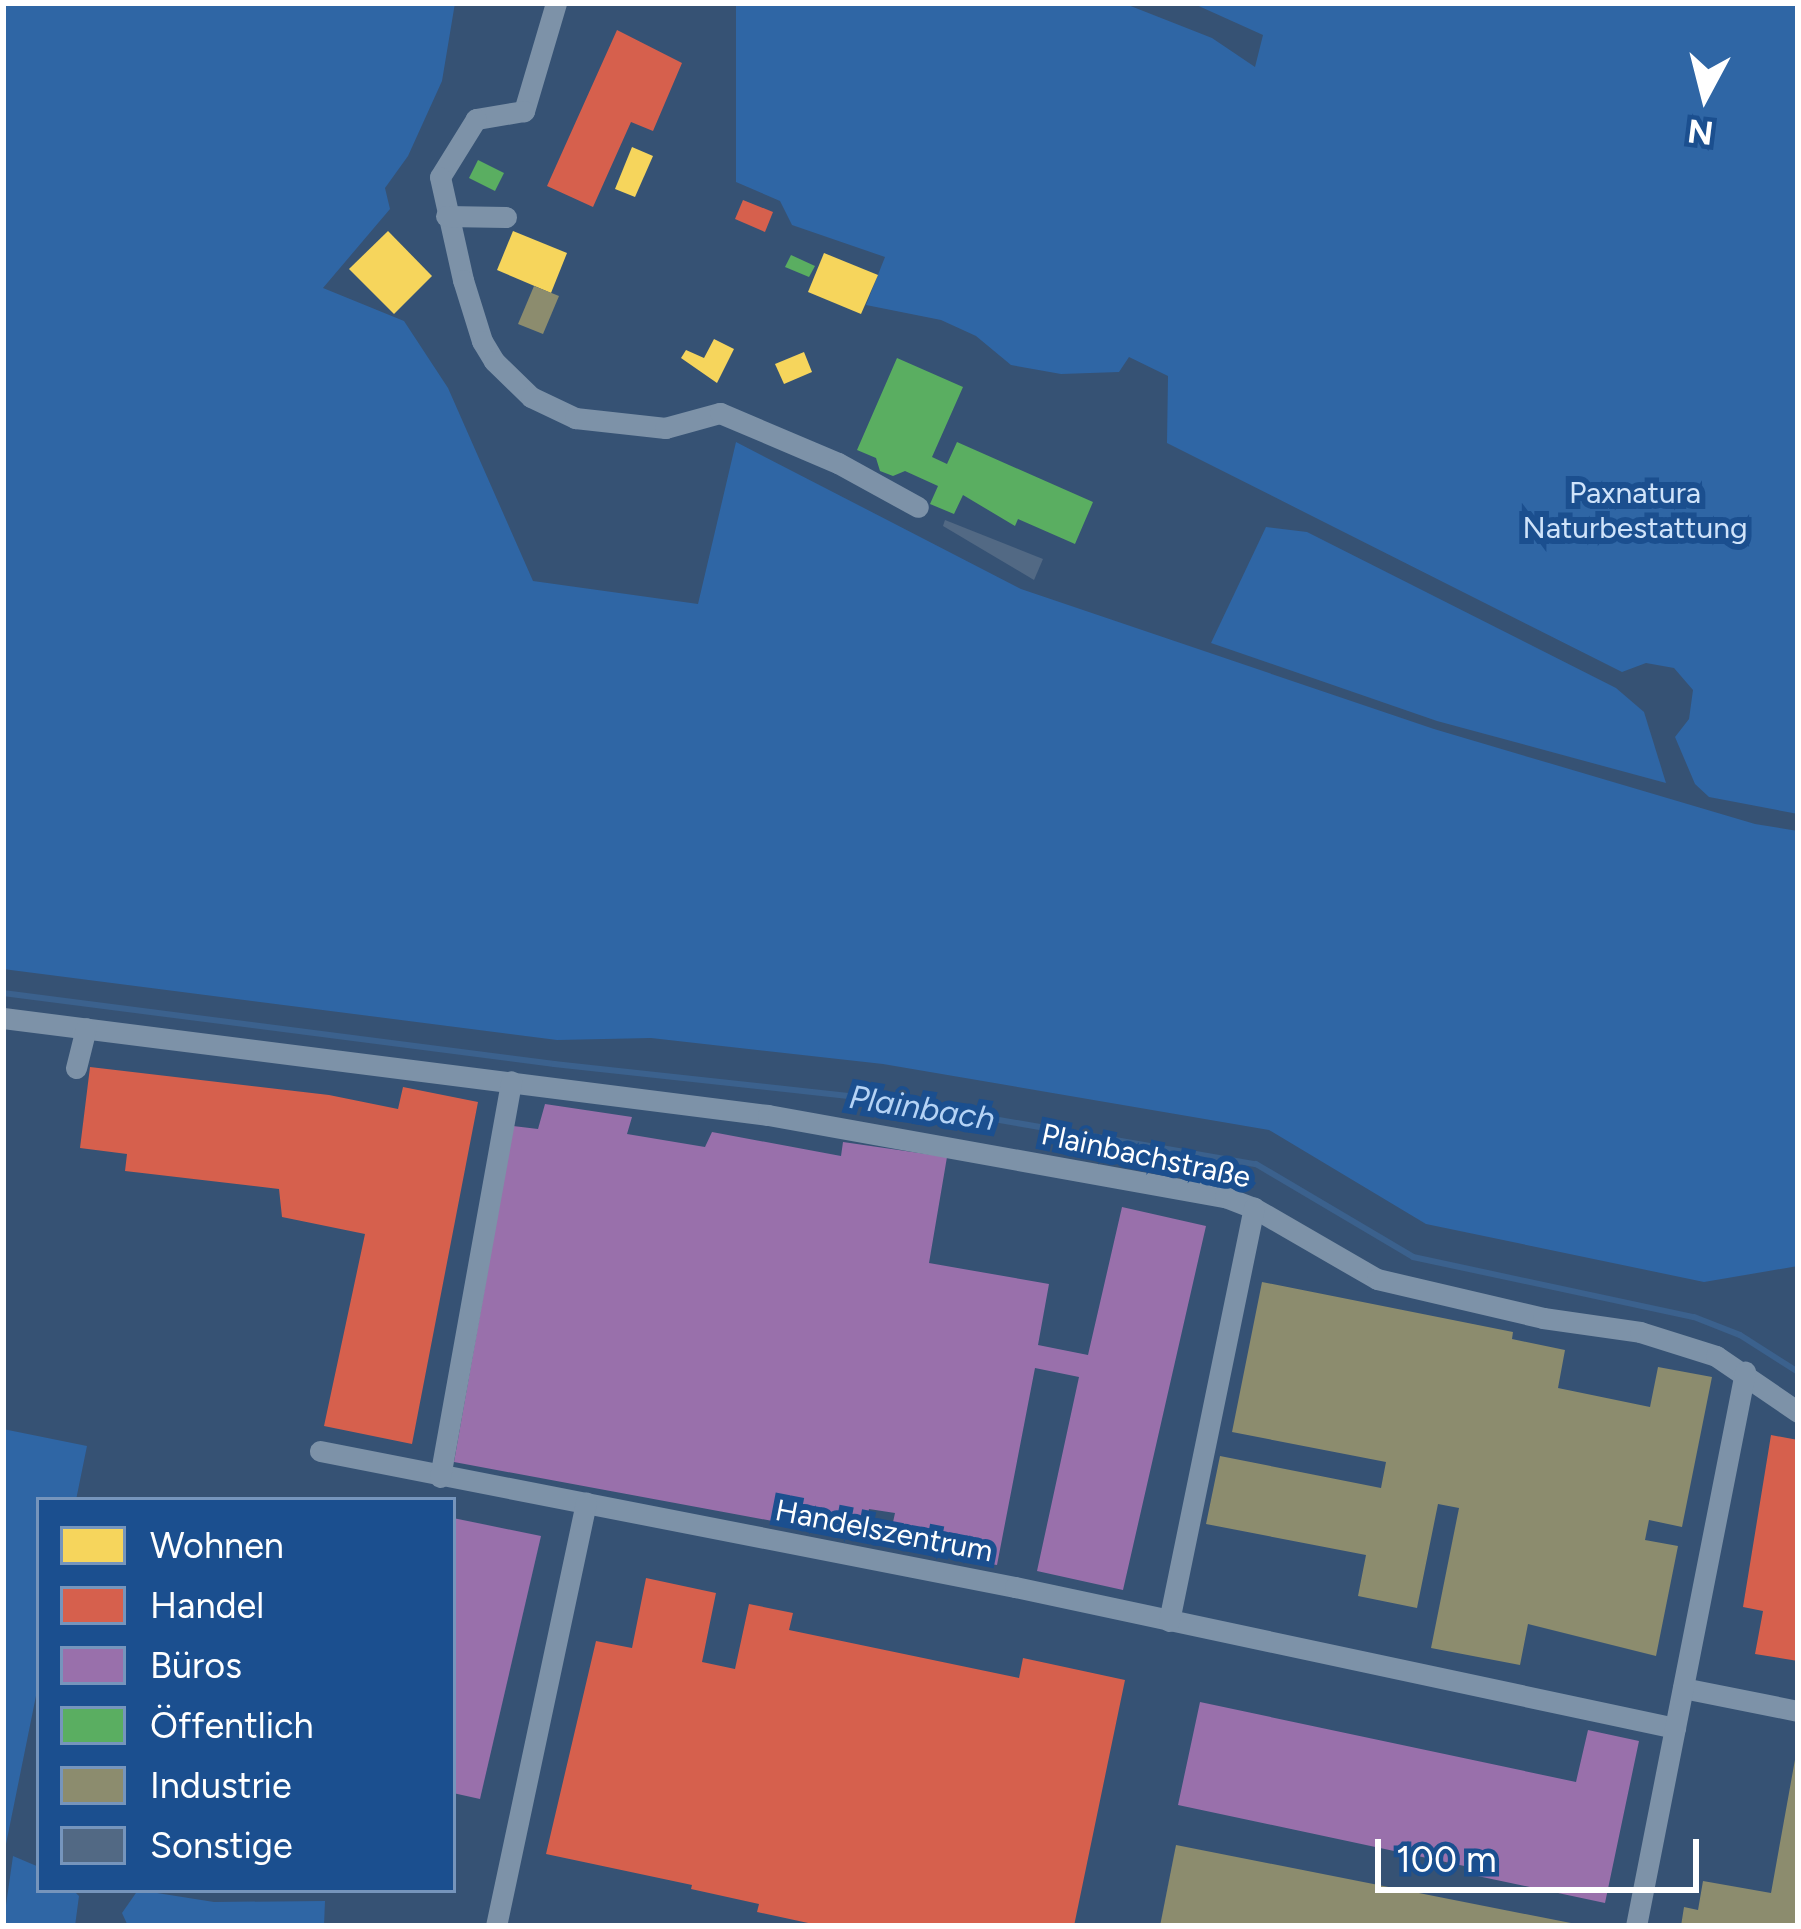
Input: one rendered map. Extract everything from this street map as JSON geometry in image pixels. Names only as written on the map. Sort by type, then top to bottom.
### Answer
[{"type":"street","points":[[556,3],[524,112],[476,119],[440,177],[446,216],[482,340],[506,375],[552,410],[599,425],[664,428],[720,413],[838,463],[918,507]]},
{"type":"street","points":[[446,216],[506,217]]},
{"type":"street","name":"Plainbachstraße","points":[[3,1018],[768,1115],[1225,1197],[1254,1208],[1377,1279],[1544,1318],[1640,1332],[1716,1356],[1798,1412]]},
{"type":"street","points":[[76,1068],[86,1028]]},
{"type":"street","points":[[440,1477],[511,1081]]},
{"type":"street","points":[[1169,1621],[1254,1208]]},
{"type":"street","points":[[1636,1926],[1745,1372]]},
{"type":"street","name":"Handelszentrum","points":[[320,1451],[1675,1728]]},
{"type":"street","points":[[496,1926],[586,1502]]},
{"type":"street","points":[[1683,1688],[1798,1711]]},
{"type":"green space","points":[[3,3],[455,3],[442,81],[408,156],[385,188],[390,209],[323,288],[404,321],[448,388],[533,581],[698,604],[736,442],[1021,589],[1434,729],[1755,824],[1798,831],[1798,1266],[1704,1282],[1426,1224],[1269,1130],[883,1064],[651,1038],[557,1040],[3,969]]},
{"type":"green space","points":[[736,3],[1123,3],[1212,38],[1255,67],[1263,35],[1192,3],[1798,3],[1798,814],[1709,797],[1695,784],[1675,737],[1689,719],[1693,690],[1674,668],[1646,663],[1622,672],[1167,443],[1168,376],[1129,357],[1119,372],[1061,374],[1011,365],[976,336],[941,320],[866,305],[885,257],[792,225],[780,201],[736,182]]},
{"type":"green space","name":"Paxnatura Naturbestattung","points":[[1266,527],[1307,532],[1616,688],[1644,712],[1666,783],[1437,721],[1211,643]]},
{"type":"green space","points":[[3,1429],[87,1446],[77,1497],[36,1497],[36,1696],[3,1859]]},
{"type":"green space","points":[[13,1856],[36,1866],[36,1893],[79,1896],[75,1926],[3,1926]]},
{"type":"green space","points":[[136,1893],[214,1902],[325,1901],[324,1926],[128,1926],[122,1913]]},
{"type":"building: Wohnen","points":[[632,147],[653,156],[635,197],[615,189]]},
{"type":"building: Wohnen","points":[[388,231],[432,276],[394,314],[349,269]]},
{"type":"building: Wohnen","points":[[513,231],[567,253],[551,293],[497,270]]},
{"type":"building: Wohnen","points":[[824,253],[878,275],[861,314],[808,292]]},
{"type":"building: Wohnen","points":[[714,339],[734,349],[717,383],[681,358],[686,350],[704,358]]},
{"type":"building: Wohnen","points":[[804,352],[812,372],[784,384],[775,364]]},
{"type":"building: Handel","points":[[617,30],[682,63],[653,131],[631,122],[593,207],[547,186]]},
{"type":"building: Handel","points":[[743,200],[773,212],[765,232],[735,219]]},
{"type":"building: Handel","points":[[90,1067],[329,1095],[398,1109],[403,1087],[478,1102],[412,1444],[324,1426],[365,1234],[282,1217],[279,1189],[125,1171],[127,1154],[80,1148]]},
{"type":"building: Handel","points":[[1771,1435],[1798,1440],[1798,1661],[1755,1654],[1763,1611],[1743,1607]]},
{"type":"building: Handel","points":[[646,1578],[716,1593],[702,1662],[735,1669],[749,1604],[793,1613],[789,1630],[1019,1678],[1023,1658],[1125,1680],[1074,1926],[822,1926],[757,1912],[759,1904],[691,1889],[692,1885],[546,1854],[596,1641],[632,1648]]},
{"type":"building: Büros","points":[[545,1104],[632,1117],[627,1134],[705,1147],[712,1132],[841,1156],[843,1142],[947,1157],[929,1263],[1049,1284],[1038,1345],[1088,1355],[1122,1207],[1206,1226],[1123,1590],[1037,1571],[1079,1377],[1035,1368],[997,1565],[977,1562],[979,1551],[890,1536],[895,1513],[869,1509],[864,1538],[454,1462],[513,1126],[538,1129]]},
{"type":"building: Büros","points":[[456,1519],[541,1536],[480,1799],[456,1794]]},
{"type":"building: Büros","points":[[1200,1702],[1576,1782],[1588,1730],[1639,1741],[1605,1903],[1468,1874],[1469,1867],[1178,1805]]},
{"type":"building: Öffentlich","points":[[478,160],[504,173],[495,191],[469,178]]},
{"type":"building: Öffentlich","points":[[791,255],[815,266],[809,277],[785,267]]},
{"type":"building: Öffentlich","points":[[897,358],[963,387],[932,457],[947,464],[957,442],[1093,502],[1075,544],[1018,519],[1015,526],[963,495],[954,514],[930,504],[938,486],[905,471],[893,476],[880,471],[876,458],[857,450]]},
{"type":"building: Industrie","points":[[534,286],[559,296],[543,334],[518,324]]},
{"type":"building: Industrie","points":[[1262,1282],[1513,1332],[1512,1339],[1565,1350],[1558,1388],[1650,1407],[1658,1367],[1712,1377],[1682,1527],[1649,1520],[1645,1540],[1678,1546],[1656,1656],[1528,1624],[1520,1665],[1431,1648],[1459,1508],[1438,1504],[1417,1608],[1358,1596],[1366,1555],[1206,1524],[1220,1456],[1381,1488],[1386,1462],[1232,1432]]},
{"type":"building: Industrie","points":[[1796,1754],[1798,1926],[1681,1926],[1684,1907],[1698,1910],[1703,1881],[1771,1893]]},
{"type":"building: Industrie","points":[[1176,1845],[1576,1924],[1576,1926],[1160,1926]]},
{"type":"building: Sonstige","points":[[945,520],[1043,559],[1034,580],[943,526]]},
{"type":"waterway","name":"Plainbach","points":[[3,993],[554,1064],[878,1099],[1256,1164],[1413,1257],[1694,1317],[1740,1335],[1798,1372]]}]
